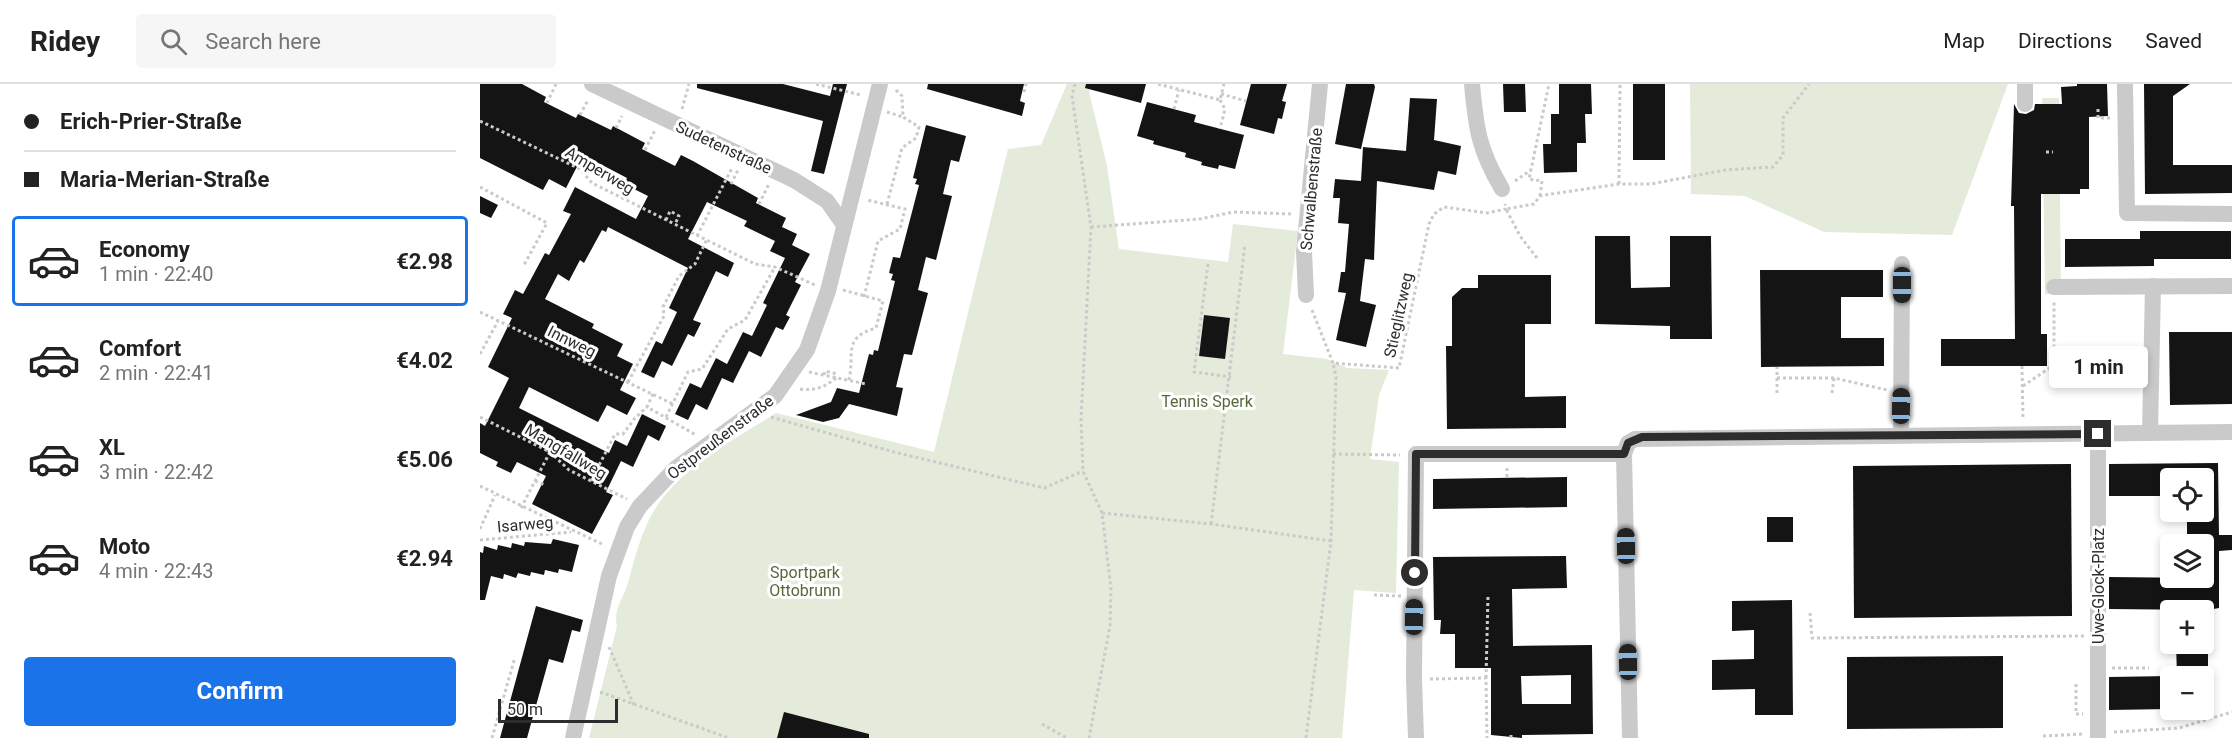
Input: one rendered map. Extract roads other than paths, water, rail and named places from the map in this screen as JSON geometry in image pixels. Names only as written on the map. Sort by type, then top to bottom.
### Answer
[{"type":"street","name":"Sudetenstraße","points":[[592,84],[776,171],[827,201],[844,225]]},
{"type":"street","name":"Schwalbenstraße","points":[[1306,295],[1304,251],[1320,84]]},
{"type":"street","points":[[1472,84],[1475,116],[1483,157],[1503,195]]},
{"type":"street","points":[[2025,84],[2025,104]]},
{"type":"street","points":[[2125,84],[2127,213],[2232,214]]},
{"type":"street","name":"Ostpreußenstraße","points":[[573,738],[616,550],[640,506],[676,468],[775,396],[807,350],[828,291],[879,89]]},
{"type":"street","points":[[1901,435],[1902,264]]},
{"type":"street","points":[[2150,433],[2153,286]]},
{"type":"street","points":[[2054,288],[2232,286]]},
{"type":"street","points":[[1630,738],[1624,454],[1628,443],[1635,439],[2232,432]]},
{"type":"street","name":"Uwe-Glock-Platz","points":[[2098,434],[2098,735]]},
{"type":"street","points":[[1416,738],[1413,679],[1416,454],[1624,454]]},
{"type":"park label","name":"Tennis Sperk","points":[[1207,401]]},
{"type":"park label","name":"Sportpark Ottobrunn","points":[[805,581]]}]
